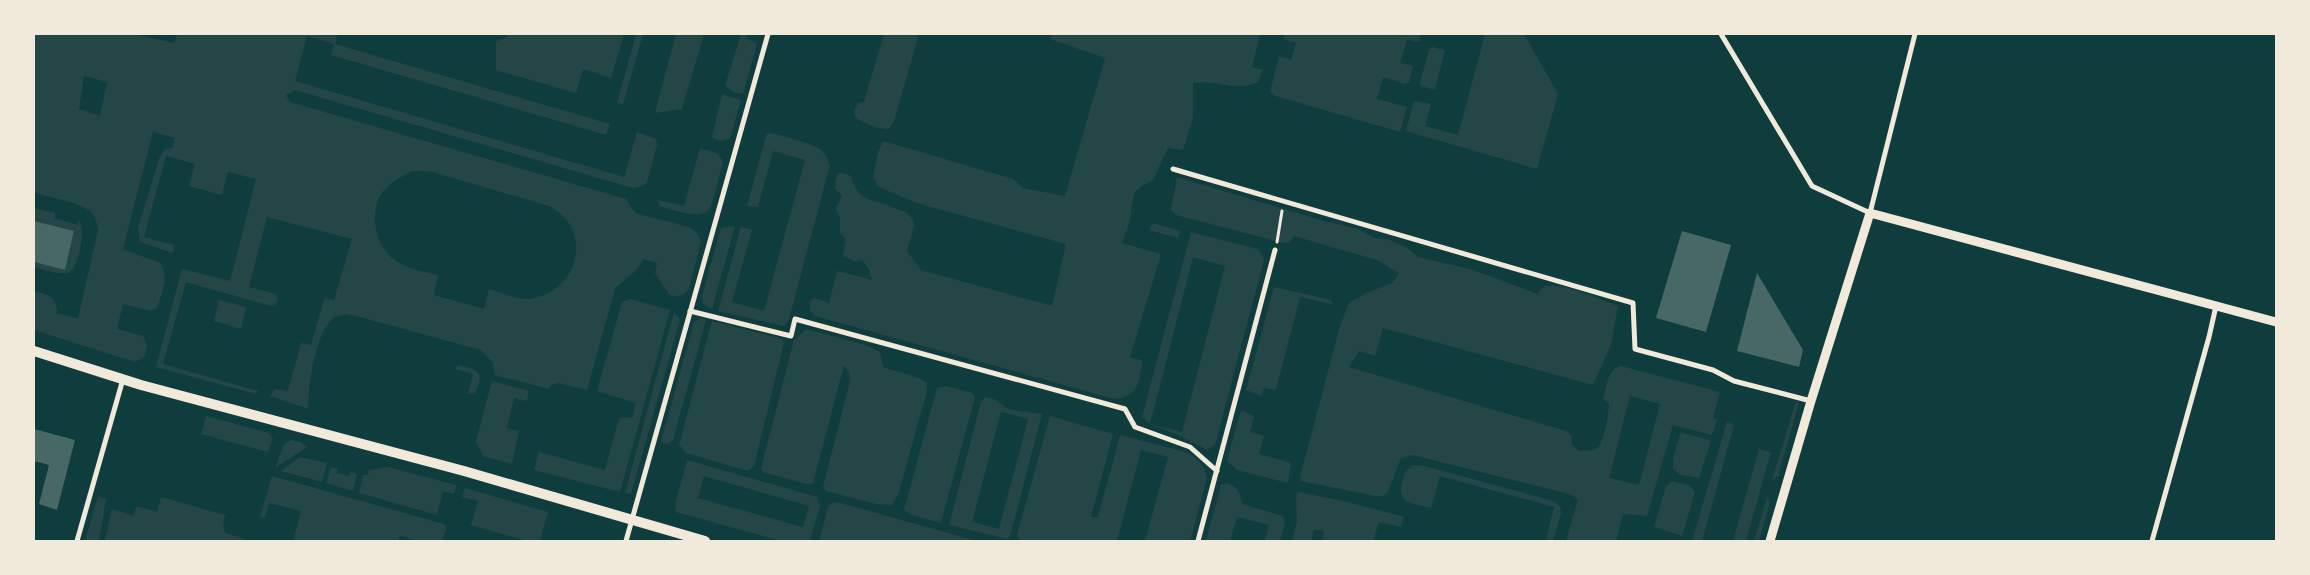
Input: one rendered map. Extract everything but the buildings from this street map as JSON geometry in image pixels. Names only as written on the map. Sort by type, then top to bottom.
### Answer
[{"type":"main road","points":[[34,351],[123,379],[455,469],[705,541]]},
{"type":"street","points":[[626,541],[768,34]]},
{"type":"street","points":[[1721,34],[1812,186],[1870,213],[2276,322]]},
{"type":"street","points":[[1770,541],[1811,401],[1870,213],[1916,34]]},
{"type":"street","points":[[1173,170],[1633,303],[1635,349],[1713,370],[1734,381],[1811,401]]},
{"type":"street","points":[[1198,541],[1275,250]]},
{"type":"street","points":[[2152,541],[2207,346],[2216,306]]},
{"type":"street","points":[[690,311],[791,336],[795,319],[1125,409],[1136,427],[1190,446],[1217,471]]},
{"type":"street","points":[[77,541],[123,379]]},
{"type":"path","points":[[1275,250],[1284,202]]},
{"type":"shaded area","points":[[34,34],[134,34],[174,43],[177,34],[331,34],[337,36],[335,44],[610,124],[606,135],[331,55],[334,44],[307,36],[295,81],[624,177],[637,132],[656,139],[657,145],[647,182],[643,186],[633,188],[295,90],[286,95],[290,102],[626,199],[635,213],[689,227],[696,232],[701,241],[689,289],[683,295],[675,296],[669,294],[655,273],[657,263],[643,259],[635,271],[618,285],[615,289],[587,390],[558,383],[551,385],[549,389],[495,375],[493,363],[481,350],[346,314],[334,317],[327,325],[317,347],[311,373],[308,409],[270,396],[275,389],[288,391],[301,343],[311,345],[324,299],[334,300],[352,239],[267,217],[249,287],[276,294],[278,299],[276,304],[271,306],[186,282],[163,364],[258,391],[256,394],[156,367],[182,269],[230,281],[256,179],[228,172],[222,195],[189,186],[195,164],[166,156],[144,237],[174,245],[173,253],[140,242],[138,228],[160,156],[165,149],[172,148],[175,138],[153,132],[123,249],[160,263],[163,268],[164,280],[157,308],[150,311],[123,304],[117,329],[143,336],[147,345],[145,356],[135,362],[34,330],[34,291],[51,297],[57,307],[57,313],[78,319],[98,230],[94,216],[86,208],[34,193]],"holes":[[[84,76],[107,82],[100,116],[79,109]],[[412,171],[429,171],[549,206],[558,211],[571,227],[576,241],[576,255],[572,268],[554,290],[541,296],[522,299],[489,289],[484,309],[434,295],[438,275],[408,267],[392,258],[381,243],[375,224],[375,214],[380,196],[392,183]]]},
{"type":"shaded area","points":[[508,34],[624,34],[611,78],[583,69],[576,93],[496,70],[496,41],[506,38]]},
{"type":"shaded area","points":[[636,34],[643,34],[623,104],[617,103]]},
{"type":"shaded area","points":[[676,34],[704,34],[682,109],[655,113]]},
{"type":"shaded area","points":[[741,34],[747,34],[746,38],[757,44],[743,94],[734,92],[725,86]]},
{"type":"shaded area","points":[[884,34],[919,34],[895,118],[891,127],[887,129],[874,127],[863,122],[855,117],[854,111],[858,103],[864,102]]},
{"type":"shaded area","points":[[1052,34],[1260,34],[1252,67],[1263,70],[1258,82],[1242,86],[1193,83],[1193,118],[1183,150],[1168,148],[1153,180],[1141,186],[1134,193],[1129,224],[1122,243],[1161,254],[1130,357],[1143,361],[1138,382],[1133,392],[1122,398],[1114,399],[815,316],[810,310],[810,301],[814,298],[829,303],[837,271],[872,280],[869,270],[862,260],[856,262],[843,256],[846,239],[840,233],[840,217],[836,209],[842,196],[835,188],[837,174],[843,173],[851,176],[860,194],[873,201],[900,210],[912,218],[914,224],[907,251],[921,270],[1052,306],[1066,244],[920,204],[876,186],[877,182],[873,178],[878,152],[883,141],[1013,179],[1023,188],[1065,196],[1105,58],[1050,39]]},
{"type":"shaded area","points":[[1285,34],[1421,34],[1419,42],[1407,39],[1400,63],[1413,66],[1409,82],[1405,84],[1383,77],[1377,99],[1407,107],[1400,132],[1276,96],[1270,92],[1279,56],[1291,60],[1296,43],[1283,39]]},
{"type":"shaded area","points":[[1485,34],[1524,34],[1558,94],[1537,169],[1406,131],[1414,101],[1431,104],[1425,126],[1458,135]]},
{"type":"shaded area","points":[[1432,47],[1445,50],[1435,90],[1421,86],[1420,83],[1429,50]]},
{"type":"shaded area","points":[[722,94],[741,100],[731,136],[727,140],[719,141],[712,137]]},
{"type":"shaded area","points":[[767,133],[796,139],[817,148],[825,154],[830,165],[789,319],[784,326],[718,311],[741,227],[752,230],[732,302],[764,311],[805,160],[773,151],[758,207],[747,206]]},
{"type":"shaded area","points":[[700,148],[718,154],[723,162],[712,204],[708,211],[701,214],[692,214],[659,206],[658,200],[684,206]]},
{"type":"shaded area","points":[[1177,177],[1324,221],[1358,229],[1374,238],[1388,239],[1408,248],[1418,257],[1474,270],[1537,294],[1542,288],[1553,285],[1582,292],[1618,306],[1611,345],[1593,385],[1383,328],[1375,356],[1359,351],[1349,367],[1566,431],[1571,435],[1572,445],[1579,451],[1596,449],[1599,446],[1606,428],[1609,407],[1609,403],[1603,399],[1607,384],[1613,371],[1621,366],[1720,392],[1713,418],[1717,420],[1712,435],[1673,425],[1647,516],[1623,514],[1616,541],[1566,541],[1578,500],[1573,495],[1412,455],[1401,458],[1388,492],[1383,496],[1301,481],[1300,477],[1340,326],[1349,303],[1366,293],[1392,283],[1399,273],[1377,260],[1294,236],[1290,242],[1283,243],[1176,215],[1171,210]],"holes":[[[1630,396],[1660,404],[1639,485],[1609,478]]]},
{"type":"shaded area","points":[[34,208],[55,213],[55,218],[77,225],[79,220],[82,239],[76,263],[69,273],[56,273],[34,267],[34,262],[65,270],[74,232],[34,221]]},
{"type":"shaded area","points":[[1153,223],[1180,231],[1178,238],[1149,230]]},
{"type":"shaded area","points":[[735,226],[712,309],[703,304],[702,296],[721,228]]},
{"type":"shaded area","points":[[1191,232],[1257,249],[1262,254],[1264,260],[1215,445],[1207,450],[1180,436],[1150,424],[1142,417]],"holes":[[[1193,257],[1225,266],[1182,432],[1150,424]]]},
{"type":"shaded area","points":[[1274,287],[1331,300],[1333,305],[1300,297],[1276,390],[1264,388],[1261,396],[1246,390]]},
{"type":"shaded area","points":[[630,299],[670,310],[620,492],[534,470],[539,452],[605,470],[619,418],[633,417],[635,403],[597,391],[622,302]]},
{"type":"shaded area","points":[[219,300],[246,307],[241,329],[214,321]]},
{"type":"shaded area","points":[[674,312],[680,320],[631,494],[625,493]]},
{"type":"shaded area","points":[[702,318],[706,320],[673,440],[668,444],[661,442],[694,322]]},
{"type":"shaded area","points":[[712,321],[782,339],[784,343],[754,466],[748,471],[686,453],[679,445]]},
{"type":"shaded area","points":[[806,329],[866,345],[880,352],[883,367],[919,378],[927,383],[927,391],[898,495],[892,505],[876,504],[826,491],[823,487],[850,381],[849,372],[844,365],[813,483],[806,484],[763,472],[761,468],[794,340]]},
{"type":"shaded area","points":[[457,365],[474,369],[479,374],[477,390],[474,393],[468,394],[473,374],[456,369]]},
{"type":"shaded area","points":[[492,381],[529,391],[527,401],[514,398],[507,428],[519,431],[512,464],[483,456],[476,441]]},
{"type":"shaded area","points":[[946,386],[972,393],[975,397],[941,523],[911,515],[904,510],[937,388]]},
{"type":"shaded area","points":[[985,397],[1010,409],[1042,414],[1010,536],[1007,539],[949,525],[981,402]],"holes":[[[1001,412],[1028,419],[999,529],[972,522]]]},
{"type":"shaded area","points":[[1796,401],[1799,403],[1778,476],[1772,480]]},
{"type":"shaded area","points":[[1241,410],[1254,416],[1250,432],[1264,436],[1259,454],[1291,463],[1288,483],[1237,470],[1227,461]]},
{"type":"shaded area","points":[[206,416],[269,433],[273,439],[268,452],[201,434]]},
{"type":"shaded area","points":[[1050,416],[1113,434],[1091,517],[1098,517],[1120,435],[1186,452],[1197,459],[1207,478],[1190,541],[1145,541],[1168,457],[1141,450],[1117,541],[1019,540],[1017,535]]},
{"type":"shaded area","points":[[1727,422],[1734,425],[1702,541],[1692,541]]},
{"type":"shaded area","points":[[1681,432],[1711,441],[1699,478],[1681,475],[1673,469],[1673,458]]},
{"type":"shaded area","points":[[291,440],[301,442],[307,447],[275,468],[284,444]]},
{"type":"shaded area","points":[[1759,449],[1771,452],[1746,541],[1733,541]]},
{"type":"shaded area","points":[[300,457],[327,463],[322,482],[281,471]]},
{"type":"shaded area","points":[[687,460],[817,497],[820,506],[810,541],[781,541],[676,512],[675,505]],"holes":[[[704,476],[809,506],[803,527],[698,498]]]},
{"type":"shaded area","points":[[1412,465],[1421,465],[1554,501],[1560,506],[1561,513],[1553,541],[1546,539],[1554,507],[1440,476],[1431,508],[1404,499],[1401,489],[1402,482],[1404,474]]},
{"type":"shaded area","points":[[331,467],[338,469],[337,473],[349,476],[350,472],[357,474],[353,491],[326,483]]},
{"type":"shaded area","points":[[388,467],[456,485],[454,494],[443,491],[437,515],[359,493],[363,475],[368,475],[369,470]]},
{"type":"shaded area","points":[[272,476],[444,524],[446,529],[442,541],[419,541],[400,536],[398,541],[293,541],[301,511],[269,503],[265,518],[260,517]]},
{"type":"shaded area","points":[[1673,481],[1690,486],[1695,492],[1682,536],[1654,527],[1666,486]]},
{"type":"shaded area","points":[[1226,483],[1234,486],[1238,491],[1242,504],[1283,516],[1285,523],[1280,541],[1265,541],[1269,525],[1237,517],[1230,541],[1206,541],[1221,485]]},
{"type":"shaded area","points":[[465,488],[548,512],[540,541],[527,541],[471,525],[478,501],[462,497]]},
{"type":"shaded area","points":[[1298,492],[1348,502],[1404,517],[1401,527],[1379,522],[1373,541],[1322,541],[1324,531],[1314,529],[1311,541],[1292,541],[1297,522],[1296,496]]},
{"type":"shaded area","points":[[98,496],[106,499],[99,541],[85,541]]},
{"type":"shaded area","points":[[161,497],[225,515],[223,525],[225,533],[245,539],[245,541],[105,541],[112,509],[133,516],[137,506],[157,512]]},
{"type":"shaded area","points":[[1767,497],[1770,502],[1759,541],[1754,541]]},
{"type":"shaded area","points":[[837,502],[977,541],[819,541],[828,507],[832,503]]}]
